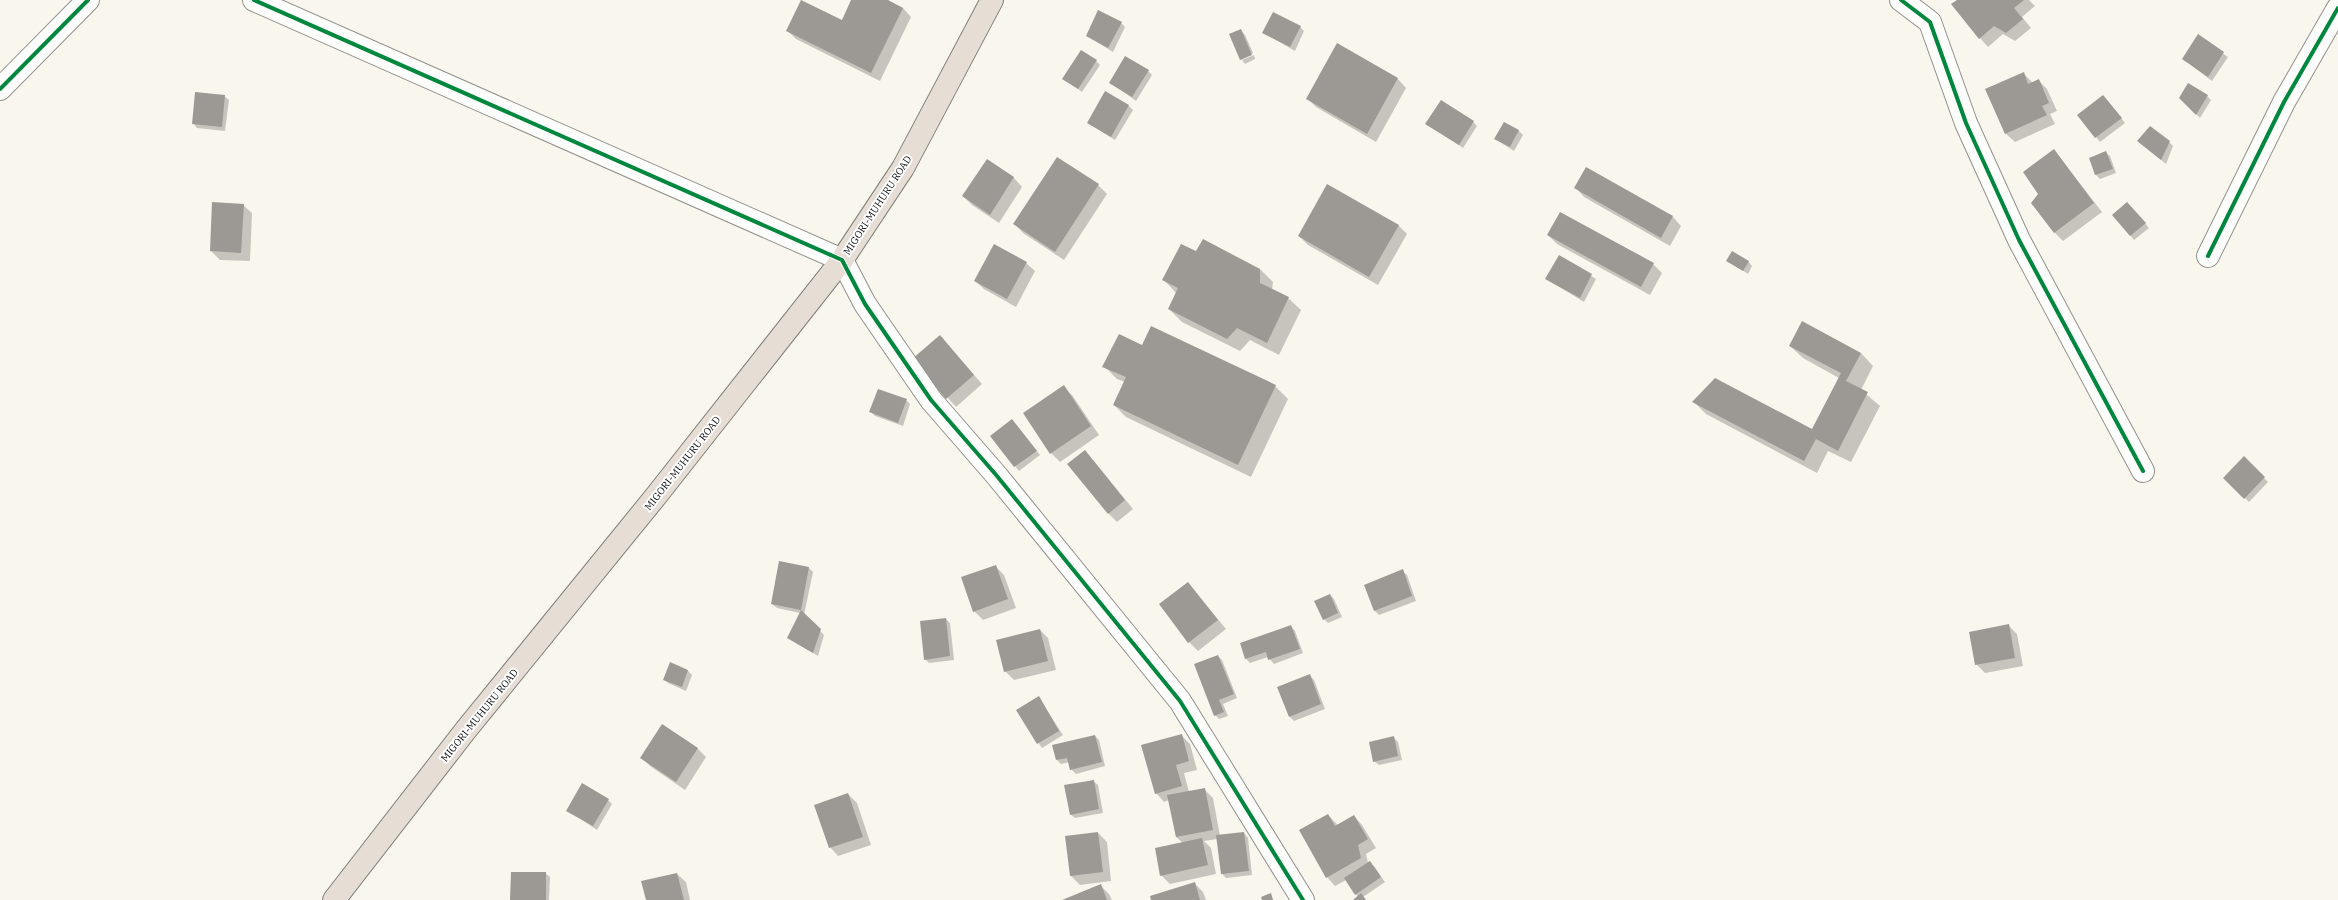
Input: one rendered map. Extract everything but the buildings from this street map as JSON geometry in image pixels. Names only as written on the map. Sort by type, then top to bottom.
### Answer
[{"type":"highway","name":"MIGORI-MUHURU ROAD","points":[[334,900],[465,731],[656,496],[842,260],[903,168],[992,0]]},
{"type":"street","points":[[0,89],[88,0]]},
{"type":"street","points":[[254,0],[842,260],[865,304],[931,400],[997,476],[1180,701],[1302,900]]},
{"type":"street","points":[[1902,0],[1930,22],[1966,123],[2019,240],[2143,471]]},
{"type":"street","points":[[2208,256],[2284,102],[2338,8]]},
{"type":"cycle path","points":[[0,89],[88,0]]},
{"type":"cycle path","points":[[254,0],[842,260],[865,304],[931,400],[997,476],[1180,701],[1303,900]]},
{"type":"cycle path","points":[[1901,0],[1930,22],[1966,123],[2019,240],[2143,471]]},
{"type":"cycle path","points":[[2208,256],[2284,102],[2338,8]]}]
